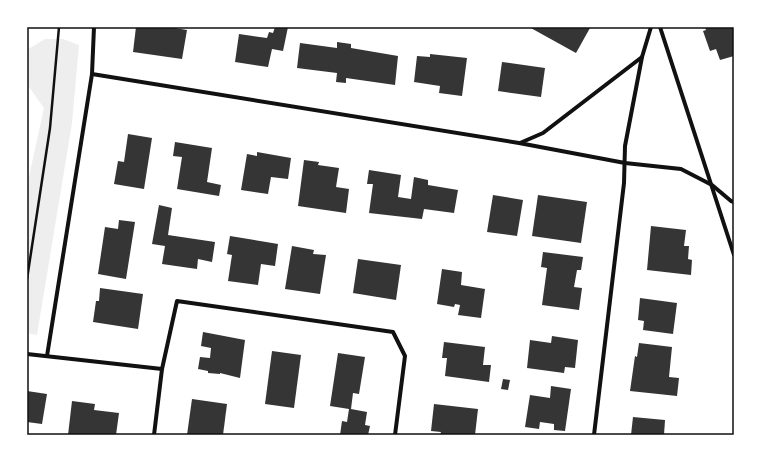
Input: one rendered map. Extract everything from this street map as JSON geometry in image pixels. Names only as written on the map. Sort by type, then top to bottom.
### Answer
[{"type":"street","points":[[47,356],[92,74],[94,27]]},
{"type":"street","points":[[594,435],[625,163],[625,146],[642,57],[651,27]]},
{"type":"street","points":[[660,27],[734,256]]},
{"type":"street","points":[[519,143],[543,133],[642,57]]},
{"type":"street","points":[[92,74],[519,143],[625,163],[681,169],[712,185],[730,201],[734,202]]},
{"type":"street","points":[[154,435],[162,369],[177,301],[393,332],[406,356],[395,435]]},
{"type":"street","points":[[27,354],[162,369]]},
{"type":"path","points":[[27,279],[50,128],[60,27]]},
{"type":"shaded area","points":[[45,39],[63,39],[79,45],[72,123],[37,335],[27,333],[27,186],[44,108],[27,84],[27,50]]},
{"type":"building","points":[[136,27],[169,27],[187,30],[182,59],[133,52]]},
{"type":"building","points":[[275,27],[288,27],[283,51],[272,49],[268,67],[235,62],[239,34],[267,38],[269,32],[273,33]]},
{"type":"building","points":[[529,27],[589,27],[590,28],[576,53]]},
{"type":"building","points":[[705,27],[734,27],[734,56],[720,60],[716,49],[710,51],[703,31],[706,30]]},
{"type":"building","points":[[337,42],[351,44],[351,48],[398,56],[395,85],[346,78],[346,83],[336,82],[337,73],[297,68],[300,43],[337,48]]},
{"type":"building","points":[[430,54],[467,58],[462,96],[439,93],[440,86],[414,82],[417,56],[430,57]]},
{"type":"building","points":[[502,62],[545,68],[541,97],[498,91]]},
{"type":"building","points":[[128,134],[152,138],[144,189],[114,184],[118,161],[124,162]]},
{"type":"building","points":[[175,142],[212,148],[207,182],[221,185],[219,196],[177,189],[182,157],[173,156]]},
{"type":"building","points":[[257,152],[291,158],[288,179],[271,177],[268,194],[241,190],[247,154],[257,156]]},
{"type":"building","points":[[304,160],[319,162],[318,165],[339,168],[336,187],[349,189],[346,213],[298,206]]},
{"type":"building","points":[[369,170],[401,175],[398,197],[411,199],[414,177],[428,180],[428,185],[458,190],[454,213],[424,209],[422,219],[369,213],[373,184],[367,184]]},
{"type":"building","points":[[493,195],[523,200],[517,236],[487,232]]},
{"type":"building","points":[[538,195],[587,202],[581,243],[532,236]]},
{"type":"building","points":[[159,205],[172,208],[168,235],[215,242],[212,262],[198,259],[197,269],[162,264],[165,246],[152,244]]},
{"type":"building","points":[[119,220],[135,222],[126,279],[98,274],[105,227],[118,229]]},
{"type":"building","points":[[651,226],[686,230],[684,246],[689,246],[688,259],[692,260],[691,275],[647,270]]},
{"type":"building","points":[[230,236],[278,244],[275,266],[261,264],[258,285],[228,281],[232,255],[227,254]]},
{"type":"building","points":[[292,246],[314,250],[313,254],[326,255],[320,294],[285,289]]},
{"type":"building","points":[[543,252],[583,257],[581,270],[577,270],[574,287],[582,288],[579,310],[542,305],[547,268],[541,267]]},
{"type":"building","points":[[358,259],[401,265],[396,300],[353,293]]},
{"type":"building","points":[[442,269],[462,272],[461,285],[485,289],[481,318],[458,315],[460,305],[455,304],[454,307],[437,304]]},
{"type":"building","points":[[100,288],[143,294],[138,329],[93,322],[96,301],[99,301]]},
{"type":"building","points":[[640,298],[677,303],[673,334],[643,330],[644,321],[638,320]]},
{"type":"building","points":[[203,332],[245,340],[240,378],[220,373],[208,373],[208,371],[198,369],[200,357],[210,358],[211,348],[201,346]]},
{"type":"building","points":[[552,336],[578,340],[575,368],[565,367],[564,373],[527,368],[530,340],[551,343]]},
{"type":"building","points":[[444,342],[485,347],[483,365],[491,365],[489,382],[445,376],[447,358],[442,358]]},
{"type":"building","points":[[639,343],[672,347],[669,377],[679,378],[677,396],[630,391],[635,356],[637,357]]},
{"type":"building","points":[[272,351],[301,355],[294,408],[265,404]]},
{"type":"building","points":[[338,353],[365,357],[359,394],[353,393],[351,409],[367,412],[365,425],[370,426],[368,435],[340,435],[342,421],[347,422],[349,409],[330,406]]},
{"type":"building","points":[[503,379],[510,380],[508,390],[501,389]]},
{"type":"building","points":[[551,386],[571,389],[565,431],[554,430],[554,424],[540,422],[539,429],[525,427],[530,395],[550,398]]},
{"type":"building","points":[[27,391],[47,394],[42,424],[27,422]]},
{"type":"building","points":[[192,399],[227,404],[223,435],[187,435]]},
{"type":"building","points":[[72,401],[95,404],[94,410],[119,413],[116,435],[68,435]]},
{"type":"building","points":[[434,404],[478,409],[475,435],[440,435],[441,432],[431,431]]},
{"type":"building","points":[[633,417],[665,420],[664,435],[631,435]]}]
